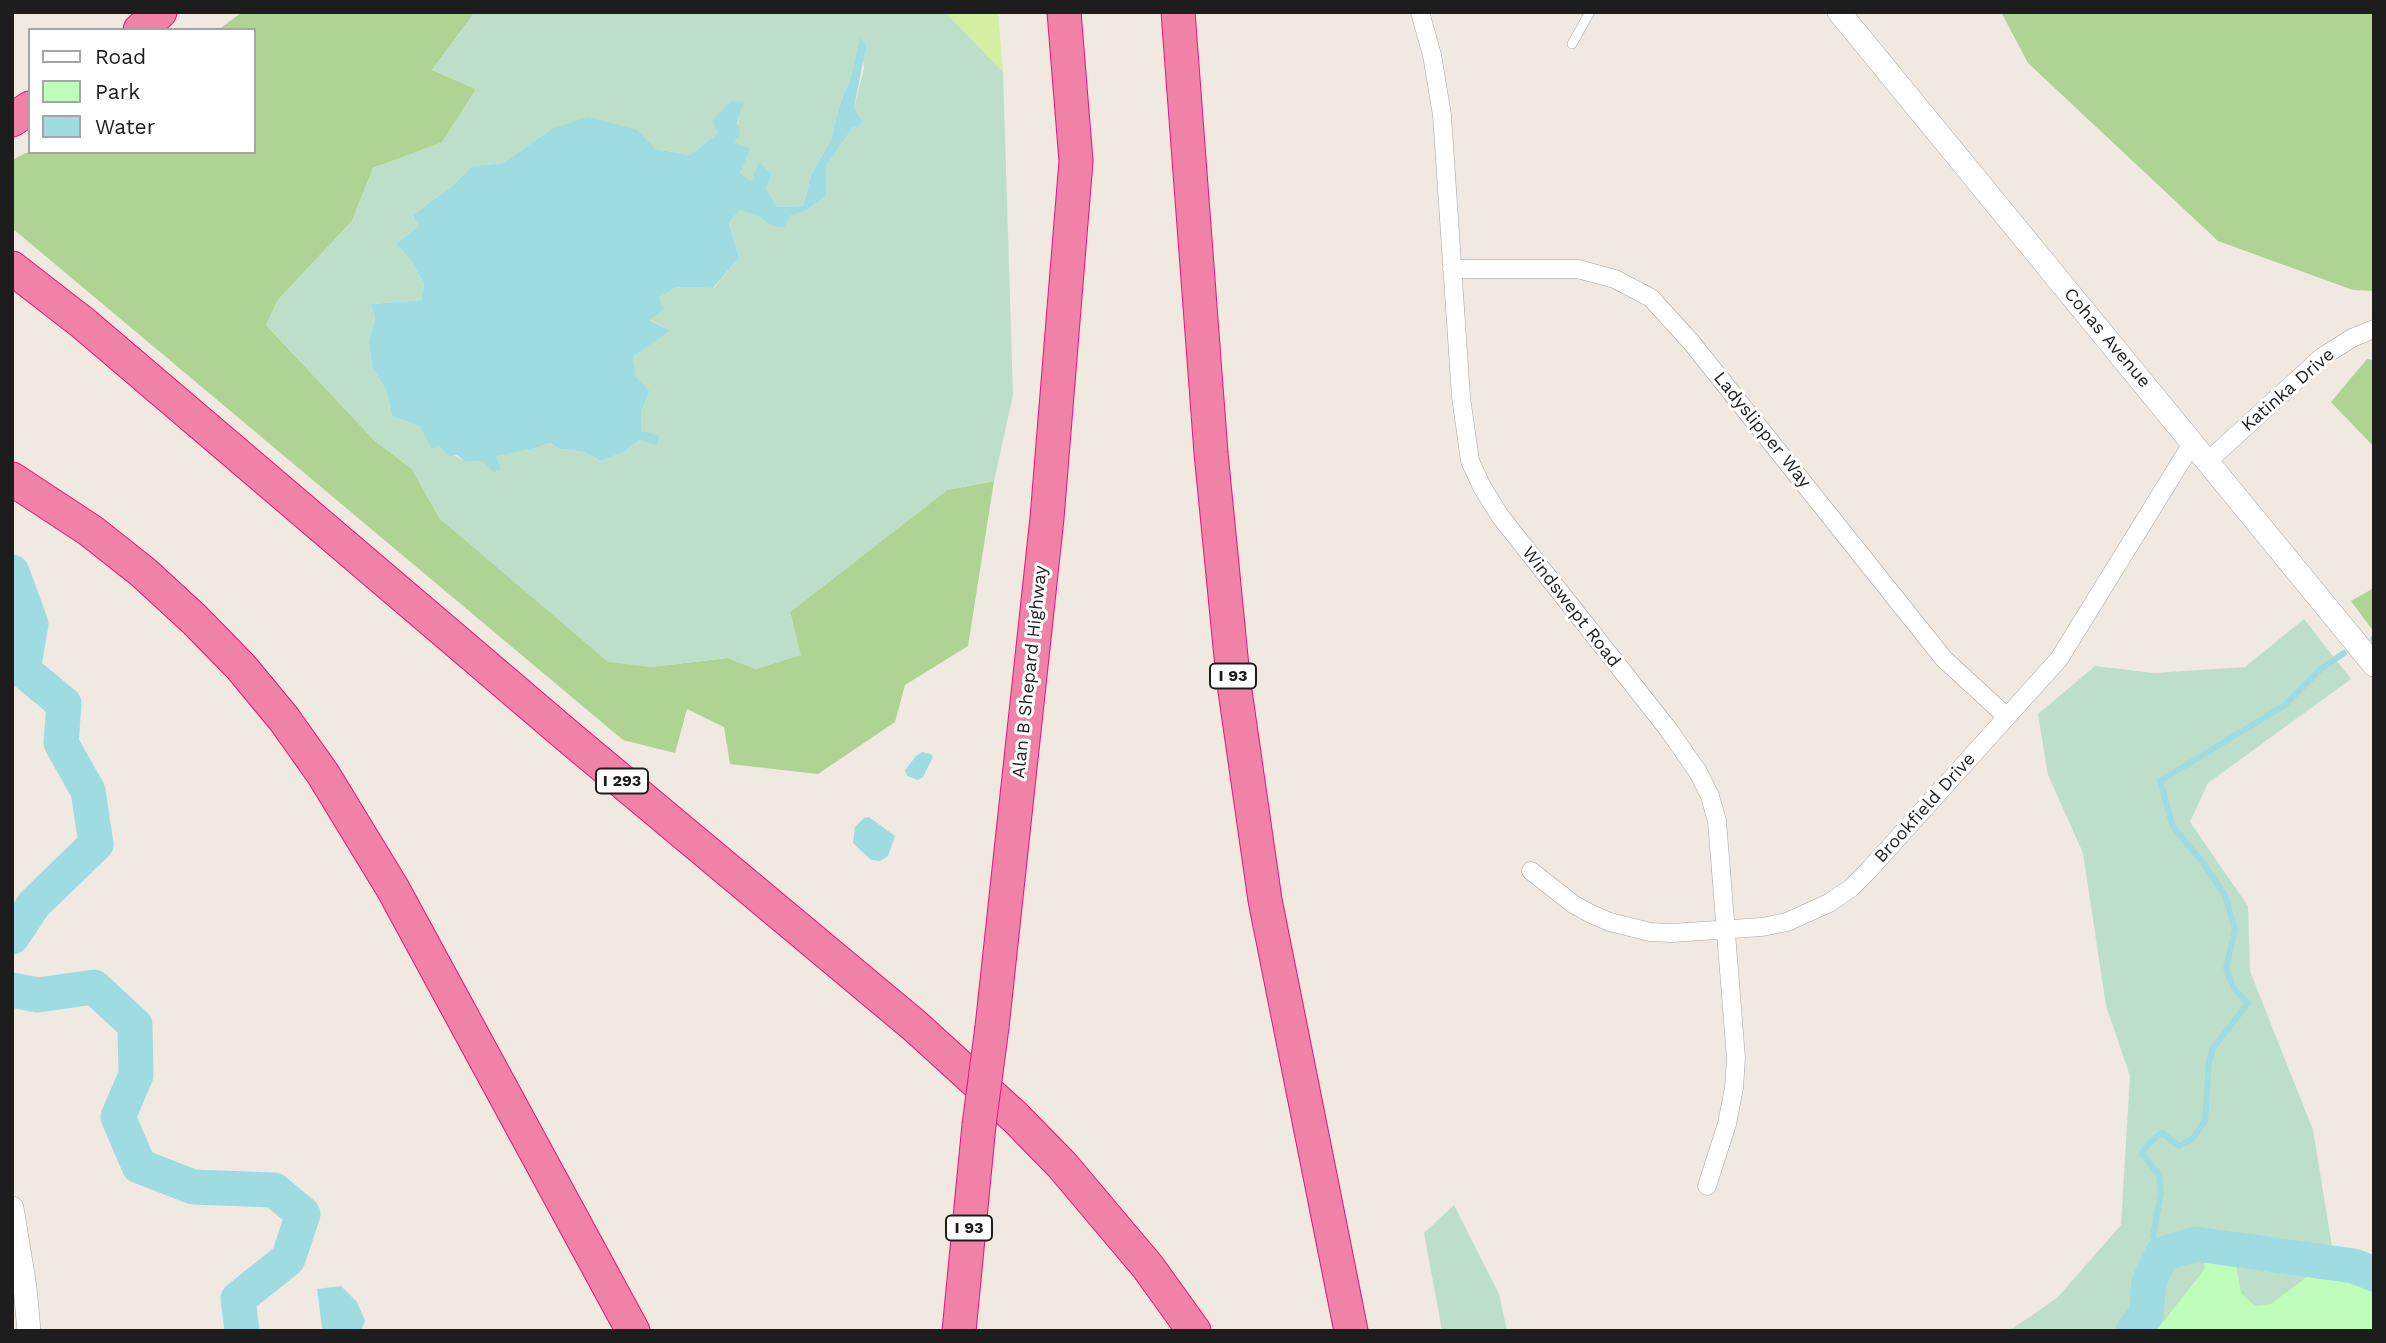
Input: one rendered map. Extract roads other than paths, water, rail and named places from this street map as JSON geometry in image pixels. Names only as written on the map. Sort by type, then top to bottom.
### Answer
[{"type":"highway","points":[[142,28],[160,12]]},
{"type":"highway","name":"Alan B Shepard Highway","points":[[959,1331],[979,1125],[1047,518],[1076,161],[1064,12]]},
{"type":"highway","name":"I 93","points":[[1178,12],[1211,453],[1235,690],[1265,900],[1351,1331]]},
{"type":"highway","points":[[12,120],[28,109]]},
{"type":"highway","name":"I 293","points":[[12,268],[83,323],[580,747],[915,1026],[1062,1165],[1140,1256],[1194,1331]]},
{"type":"highway","points":[[12,479],[91,531],[144,573],[241,667],[284,719],[323,774],[393,889],[634,1331]]},
{"type":"street","name":"Windswept Road","points":[[1420,12],[1438,83],[1461,397],[1470,461],[1500,516],[1668,729],[1698,772],[1710,796],[1717,821],[1736,1058],[1727,1124],[1707,1186]]},
{"type":"street","name":"Cohas Avenue","points":[[1839,12],[2374,665]]},
{"type":"street","name":"Ladyslipper Way","points":[[1452,269],[1578,269],[1615,279],[1651,298],[1691,342],[1944,659],[2007,717]]},
{"type":"street","name":"Katinka Drive","points":[[2208,461],[2322,357],[2352,338],[2374,329]]},
{"type":"street","name":"Brookfield Drive","points":[[1531,871],[1573,904],[1610,922],[1650,932],[1762,927],[1787,922],[1819,908],[1851,888],[2043,678],[2073,638],[2193,442]]},
{"type":"street","points":[[12,1208],[29,1331]]},
{"type":"lane","points":[[1572,44],[1590,12]]},
{"type":"water","points":[[860,37],[866,46],[854,108],[862,121],[858,128],[853,127],[827,165],[826,196],[805,211],[790,216],[784,227],[772,226],[756,215],[739,210],[729,223],[739,258],[713,288],[675,287],[659,298],[663,309],[650,320],[670,331],[633,356],[635,376],[650,391],[641,412],[641,431],[659,436],[656,445],[640,440],[621,453],[601,461],[584,452],[560,449],[550,443],[496,456],[501,470],[493,472],[483,461],[465,462],[457,455],[449,456],[438,445],[432,449],[420,427],[392,416],[386,390],[372,367],[369,342],[375,318],[371,304],[422,300],[424,284],[413,263],[396,244],[418,226],[413,215],[452,186],[473,166],[503,163],[551,129],[588,117],[638,130],[656,149],[690,155],[718,133],[712,120],[731,101],[744,102],[737,123],[740,134],[734,142],[750,149],[740,173],[751,181],[759,162],[771,174],[766,188],[777,207],[803,206],[811,175],[831,140]]},
{"type":"water","points":[[922,752],[933,757],[923,777],[918,780],[907,776],[905,770]]},
{"type":"water","points":[[869,817],[895,836],[888,856],[880,861],[871,860],[853,843],[855,827]]},
{"type":"water","points":[[341,1286],[357,1302],[365,1321],[361,1331],[325,1331],[322,1328],[317,1289]]},
{"type":"waterway","points":[[12,572],[31,624],[23,670],[64,704],[61,743],[88,791],[96,844],[34,904],[12,937]]},
{"type":"waterway","points":[[2162,1254],[2153,1236],[2161,1193],[2159,1175],[2142,1154],[2149,1143],[2162,1133],[2179,1146],[2192,1139],[2205,1121],[2209,1062],[2213,1048],[2248,1003],[2234,989],[2226,968],[2235,930],[2225,895],[2201,860],[2173,827],[2160,781],[2285,705],[2321,669],[2344,653]]},
{"type":"waterway","points":[[12,990],[38,995],[94,987],[135,1025],[136,1075],[118,1117],[139,1166],[193,1187],[274,1190],[303,1214],[288,1259],[238,1299],[242,1331]]},
{"type":"waterway","points":[[2133,1331],[2146,1314],[2149,1282],[2162,1254],[2196,1244],[2354,1266],[2374,1274]]}]
